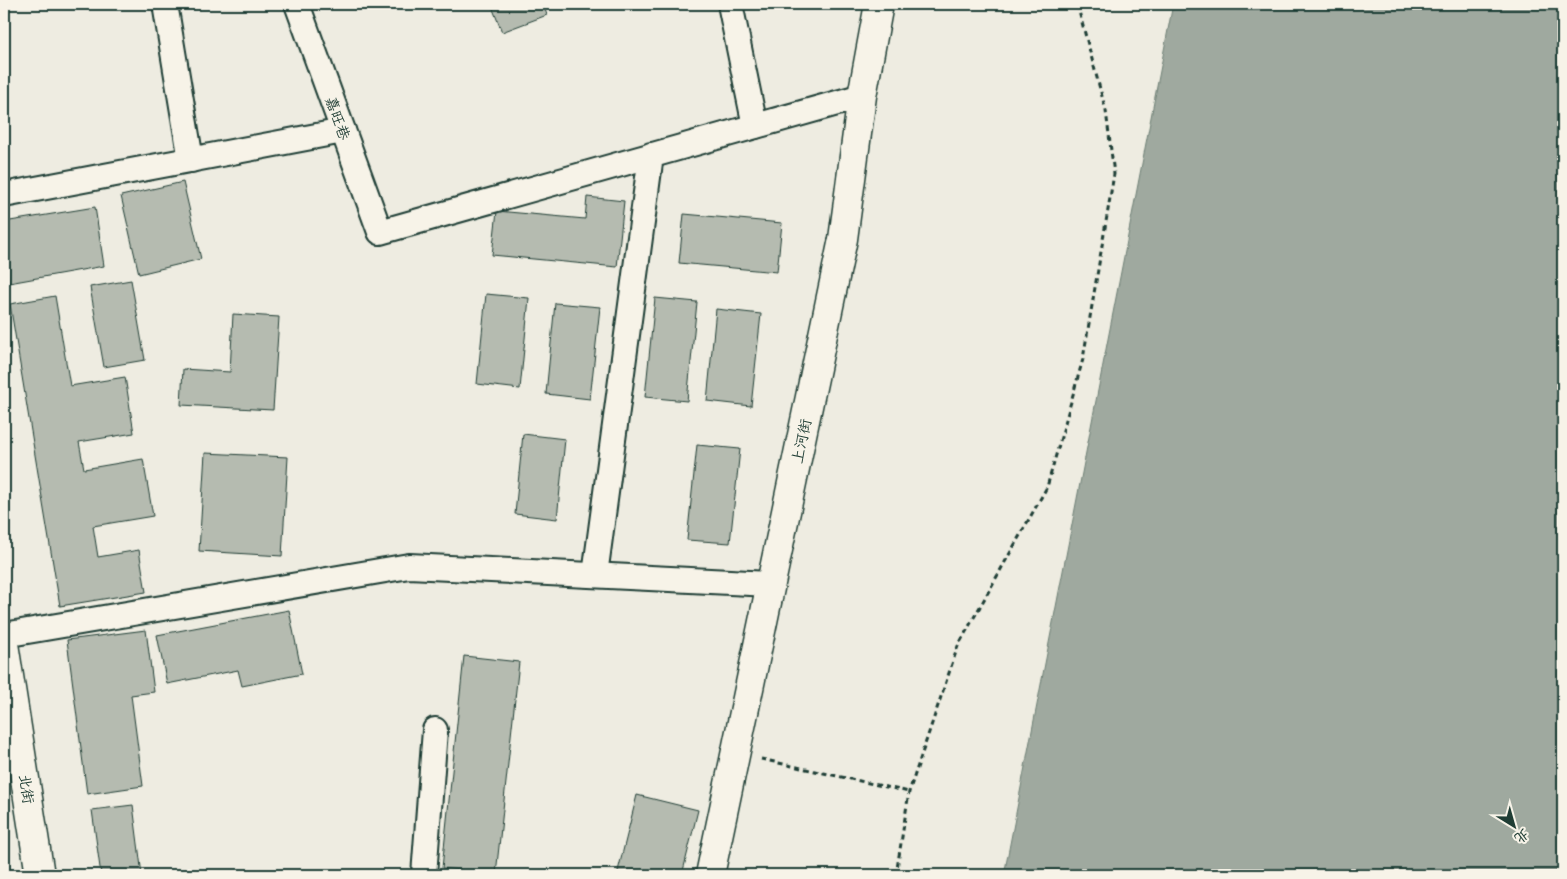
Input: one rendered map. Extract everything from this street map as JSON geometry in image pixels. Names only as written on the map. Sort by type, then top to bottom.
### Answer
[{"type":"street","points":[[164,4],[191,160]]},
{"type":"street","name":"嘉旺巷","points":[[297,4],[380,232],[651,155]]},
{"type":"street","points":[[730,4],[755,126]]},
{"type":"street","name":"上河街","points":[[710,875],[843,239],[862,96],[878,4]]},
{"type":"street","points":[[595,575],[651,155],[862,96]]},
{"type":"street","points":[[4,195],[343,131]]},
{"type":"street","points":[[4,635],[409,566],[771,584]]},
{"type":"street","name":"北街","points":[[4,644],[40,875]]},
{"type":"street","points":[[424,875],[436,730]]},
{"type":"path","points":[[896,875],[909,792],[958,646],[1047,487],[1083,359],[1114,174],[1106,111],[1077,4]]},
{"type":"path","points":[[735,754],[909,792]]},
{"type":"shaded area","points":[[1173,4],[1563,4],[1563,875],[1004,875]]},
{"type":"building","points":[[491,4],[543,4],[547,15],[502,32]]},
{"type":"building","points":[[183,182],[201,259],[139,274],[121,196]]},
{"type":"building","points":[[587,197],[624,201],[617,267],[492,255],[497,211],[585,219]]},
{"type":"building","points":[[95,207],[104,266],[9,283],[4,250],[4,222]]},
{"type":"building","points":[[684,214],[782,223],[777,272],[679,263]]},
{"type":"building","points":[[131,280],[145,360],[104,367],[90,287]]},
{"type":"building","points":[[486,294],[529,298],[520,389],[477,384]]},
{"type":"building","points":[[55,296],[70,386],[125,377],[134,433],[79,442],[84,469],[143,459],[153,516],[93,526],[98,557],[139,550],[146,592],[60,606],[10,304]]},
{"type":"building","points":[[655,298],[697,302],[687,401],[645,397]]},
{"type":"building","points":[[555,303],[600,307],[590,399],[546,394]]},
{"type":"building","points":[[716,309],[761,314],[751,406],[707,401]]},
{"type":"building","points":[[233,314],[279,317],[273,410],[181,405],[183,369],[230,372]]},
{"type":"building","points":[[523,434],[565,439],[557,519],[515,514]]},
{"type":"building","points":[[697,445],[740,449],[730,543],[687,540]]},
{"type":"building","points":[[205,453],[288,457],[282,556],[199,551]]},
{"type":"building","points":[[289,610],[302,674],[242,686],[238,670],[167,684],[157,635]]},
{"type":"building","points":[[146,630],[154,692],[131,695],[143,786],[87,794],[67,640]]},
{"type":"building","points":[[464,656],[519,662],[496,874],[442,868]]},
{"type":"building","points":[[637,795],[698,810],[682,875],[617,875]]},
{"type":"building","points":[[133,805],[142,875],[101,875],[92,810]]}]
